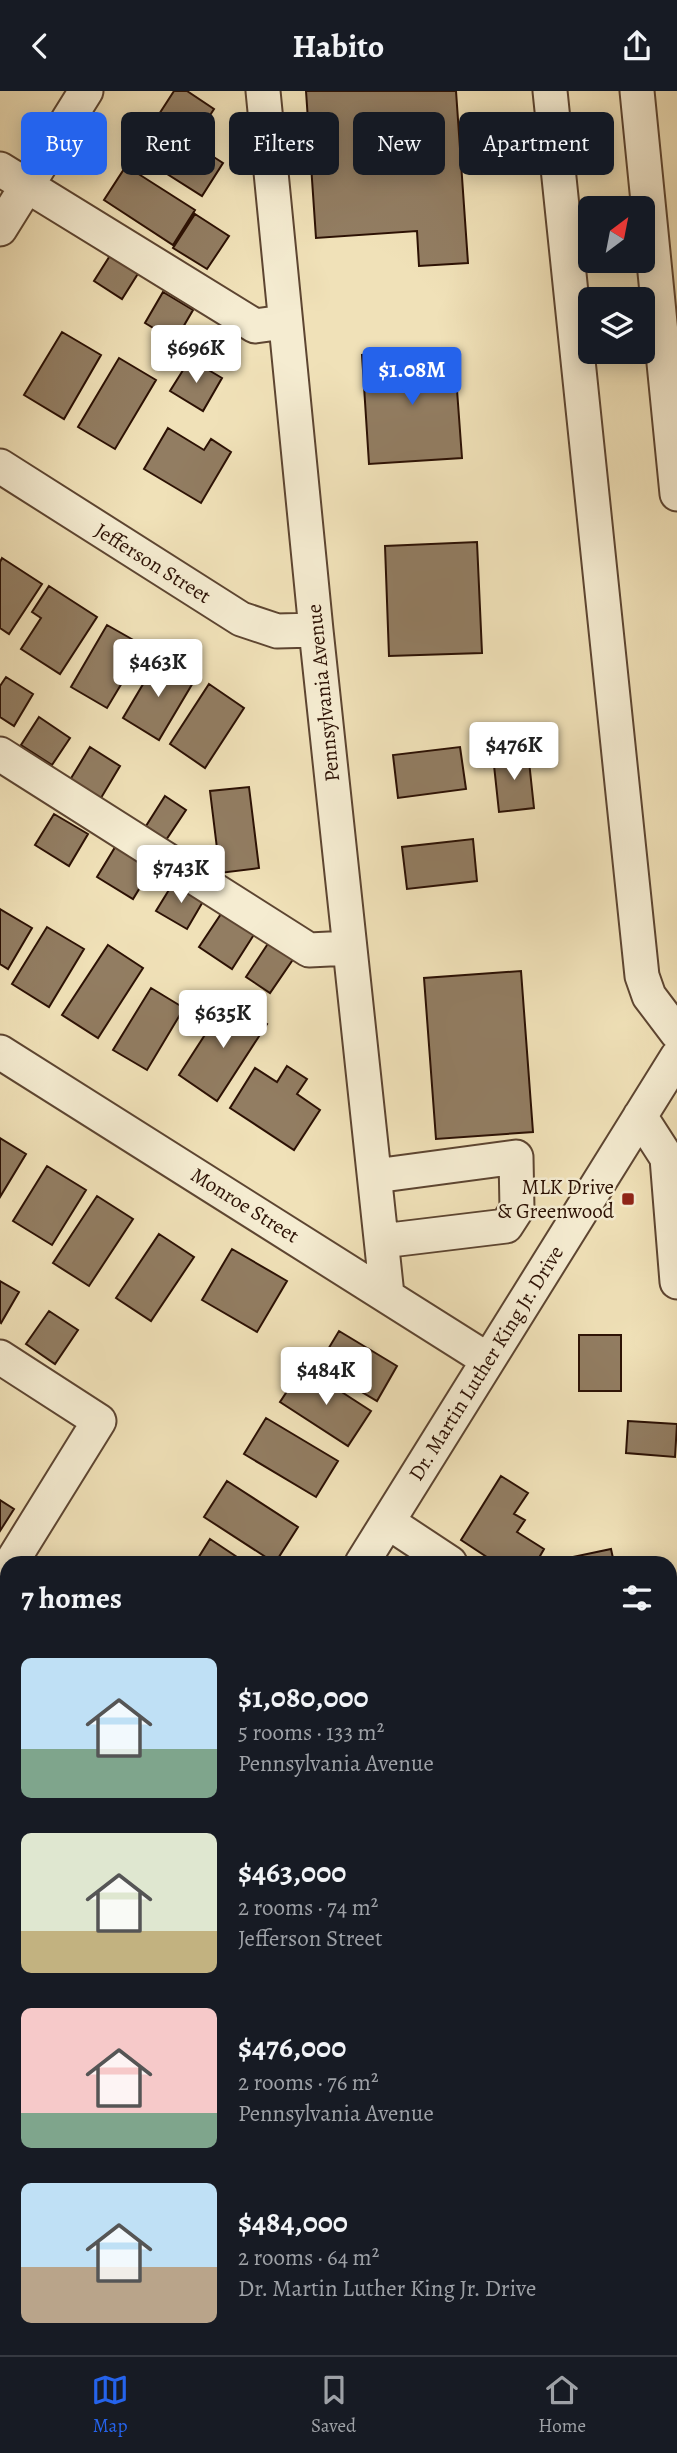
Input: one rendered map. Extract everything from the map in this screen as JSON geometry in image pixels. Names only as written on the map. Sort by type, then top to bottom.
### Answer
[{"type":"street","points":[[0,229],[14,177],[86,91]]},
{"type":"street","name":"Pennsylvania Avenue","points":[[263,91],[284,322],[387,1295]]},
{"type":"street","points":[[550,91],[639,954],[642,976],[649,996],[677,1033]]},
{"type":"street","points":[[638,91],[677,493]]},
{"type":"street","points":[[14,177],[254,326],[284,322]]},
{"type":"street","name":"Jefferson Street","points":[[0,466],[241,619],[277,631],[316,630]]},
{"type":"street","points":[[0,754],[309,950],[350,948]]},
{"type":"street","name":"Monroe Street","points":[[0,1052],[488,1360]]},
{"type":"street","name":"Dr. Martin Luther King Jr. Drive","points":[[366,1556],[677,1057]]},
{"type":"street","points":[[640,1117],[667,1158],[677,1282]]},
{"type":"street","points":[[375,1176],[516,1157],[517,1209],[506,1226],[382,1241]]},
{"type":"street","points":[[0,1357],[99,1421],[15,1556]]},
{"type":"street","points":[[388,1522],[439,1556]]},
{"type":"building","points":[[174,91],[187,91],[214,109],[212,112],[160,112]]},
{"type":"building","points":[[306,91],[456,91],[459,175],[462,175],[468,263],[419,266],[417,231],[316,238],[312,175],[339,175],[339,112],[307,112]]},
{"type":"building","points":[[215,158],[223,163],[202,196],[169,175],[215,175]]},
{"type":"building","points":[[121,174],[140,175],[195,210],[173,245],[104,200]]},
{"type":"building","points":[[195,214],[229,236],[207,269],[173,248]]},
{"type":"building","points":[[111,254],[139,272],[122,299],[94,281]]},
{"type":"building","points":[[163,292],[193,310],[175,341],[145,323]]},
{"type":"building","points":[[62,332],[101,355],[64,419],[24,395]]},
{"type":"building","points":[[454,349],[462,458],[369,464],[362,355]]},
{"type":"building","points":[[119,358],[156,380],[115,449],[78,427]]},
{"type":"building","points":[[190,359],[222,378],[203,411],[170,391]]},
{"type":"building","points":[[168,428],[204,450],[211,439],[231,452],[201,503],[144,469]]},
{"type":"building","points":[[477,542],[482,653],[389,656],[385,546]]},
{"type":"building","points":[[2,558],[42,584],[9,634],[0,628]]},
{"type":"building","points":[[49,586],[97,617],[60,674],[21,649],[41,618],[32,612]]},
{"type":"building","points":[[107,625],[144,646],[107,708],[71,687]]},
{"type":"building","points":[[158,659],[194,681],[159,740],[123,718]]},
{"type":"building","points":[[6,677],[33,694],[14,726],[0,717],[0,686]]},
{"type":"building","points":[[209,684],[244,708],[205,768],[170,744]]},
{"type":"building","points":[[39,717],[70,738],[52,765],[21,745]]},
{"type":"building","points":[[90,747],[120,766],[101,798],[70,780]]},
{"type":"building","points":[[460,747],[466,789],[398,798],[393,755]]},
{"type":"building","points":[[528,752],[534,808],[499,812],[493,756]]},
{"type":"building","points":[[249,787],[259,868],[220,873],[210,791]]},
{"type":"building","points":[[165,796],[186,810],[166,840],[146,826]]},
{"type":"building","points":[[54,814],[88,834],[69,866],[35,845]]},
{"type":"building","points":[[473,839],[477,881],[407,889],[402,847]]},
{"type":"building","points":[[117,844],[153,866],[133,899],[97,877]]},
{"type":"building","points":[[175,880],[205,898],[187,929],[156,911]]},
{"type":"building","points":[[0,909],[32,928],[8,969],[0,964]]},
{"type":"building","points":[[223,911],[255,933],[232,969],[199,947]]},
{"type":"building","points":[[47,927],[84,949],[49,1007],[12,984]]},
{"type":"building","points":[[269,942],[294,958],[270,993],[246,977]]},
{"type":"building","points":[[108,945],[143,968],[98,1038],[62,1015]]},
{"type":"building","points":[[521,971],[533,1132],[436,1139],[424,978]]},
{"type":"building","points":[[151,988],[184,1008],[147,1070],[113,1050]]},
{"type":"building","points":[[228,999],[267,1024],[217,1101],[179,1075]]},
{"type":"building","points":[[287,1066],[307,1079],[297,1094],[320,1110],[294,1150],[230,1108],[255,1068],[277,1082]]},
{"type":"building","points":[[0,1138],[26,1154],[0,1197]]},
{"type":"building","points":[[47,1166],[86,1190],[52,1245],[13,1221]]},
{"type":"building","points":[[97,1196],[133,1219],[89,1286],[53,1263]]},
{"type":"building","points":[[159,1234],[194,1257],[151,1321],[116,1298]]},
{"type":"building","points":[[232,1249],[287,1281],[257,1332],[202,1300]]},
{"type":"building","points":[[0,1281],[19,1292],[1,1323],[0,1322]]},
{"type":"building","points":[[49,1311],[78,1330],[55,1364],[26,1344]]},
{"type":"building","points":[[339,1331],[397,1366],[377,1401],[318,1366]]},
{"type":"building","points":[[579,1335],[621,1335],[621,1391],[579,1391]]},
{"type":"building","points":[[303,1367],[371,1411],[348,1446],[280,1402]]},
{"type":"building","points":[[266,1418],[338,1461],[316,1497],[244,1454]]},
{"type":"building","points":[[628,1421],[677,1424],[675,1457],[626,1453]]},
{"type":"building","points":[[501,1476],[528,1493],[514,1514],[525,1520],[517,1532],[544,1549],[540,1556],[485,1556],[461,1540]]},
{"type":"building","points":[[227,1481],[298,1527],[279,1556],[264,1556],[204,1517]]},
{"type":"building","points":[[0,1500],[14,1509],[0,1531]]},
{"type":"building","points":[[210,1539],[236,1556],[199,1556]]},
{"type":"building","points":[[611,1549],[612,1556],[578,1556]]},
{"type":"place","name":"MLK Drive & Greenwood","points":[[628,1199]]}]
